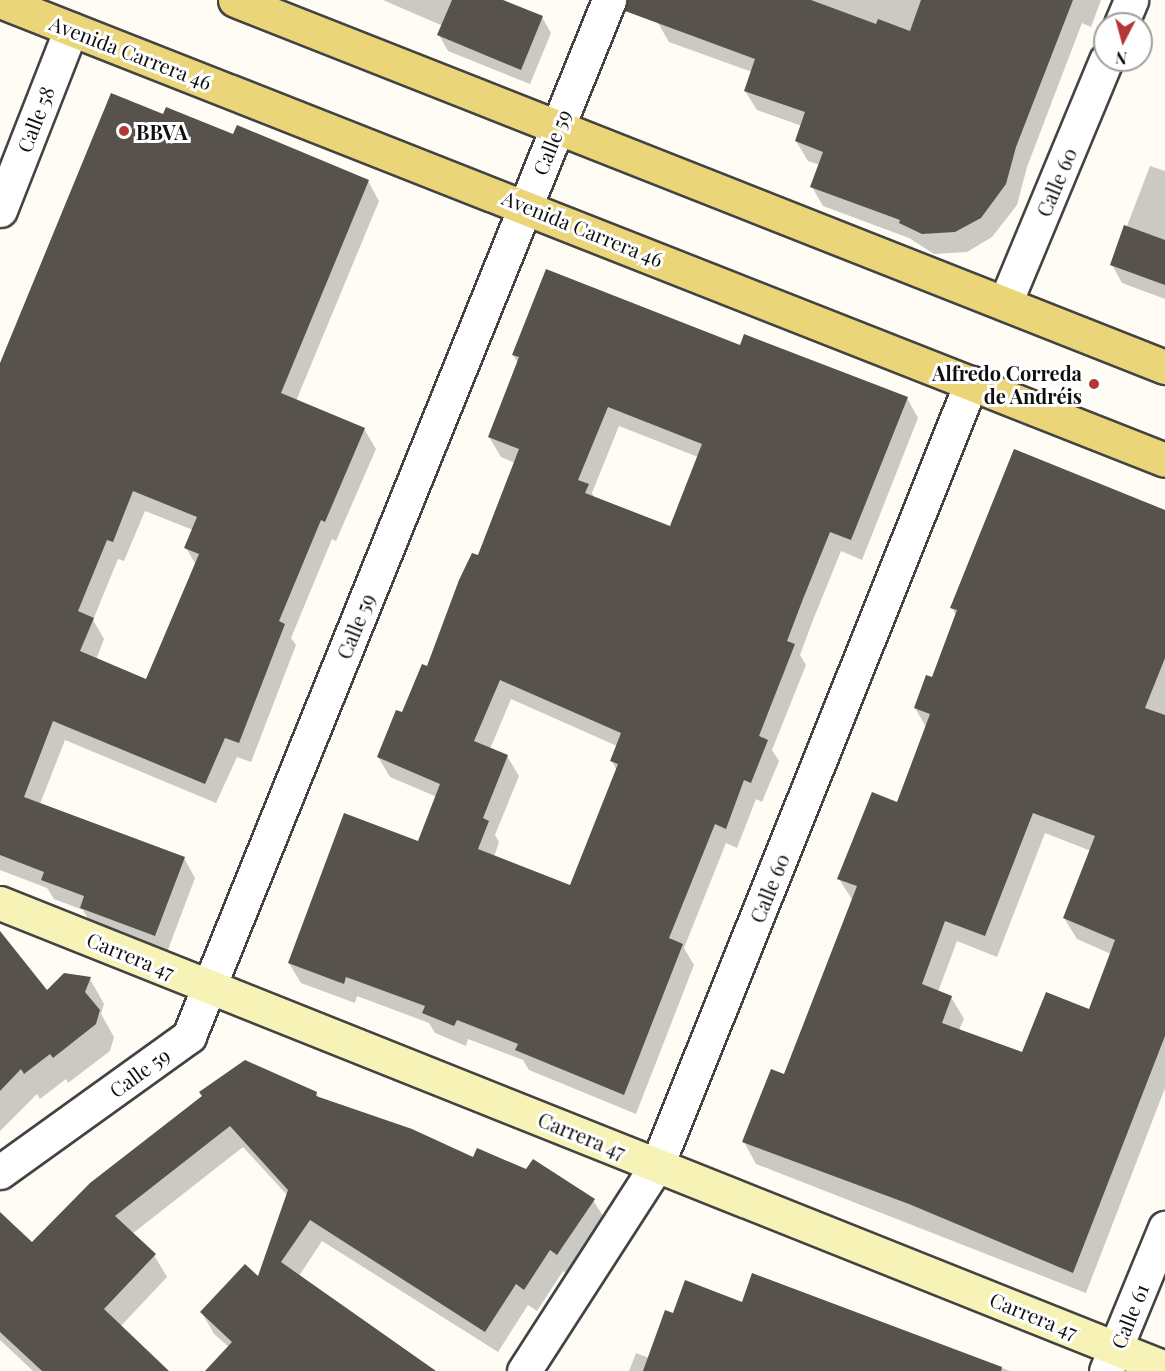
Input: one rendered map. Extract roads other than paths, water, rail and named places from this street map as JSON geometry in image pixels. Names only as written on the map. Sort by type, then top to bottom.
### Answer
[{"type":"main road","points":[[235,0],[558,125],[1165,367]]},
{"type":"main road","name":"Avenida Carrera 46","points":[[0,1],[525,205],[1165,460]]},
{"type":"street","name":"Calle 59","points":[[0,1172],[189,1036],[609,0]]},
{"type":"street","name":"Calle 58","points":[[0,210],[71,29]]},
{"type":"street","name":"Calle 60","points":[[1005,303],[1102,72]]},
{"type":"street","name":"Calle 60","points":[[524,1371],[657,1165],[971,383]]},
{"type":"street","name":"Carrera 47","points":[[0,903],[657,1165],[1111,1359],[1165,1368]]},
{"type":"street","name":"Calle 61","points":[[1111,1359],[1165,1228]]},
{"type":"place","name":"BBVA","points":[[124,131]]},
{"type":"place","name":"Alfredo Correda de Andréis","points":[[1094,384]]}]
